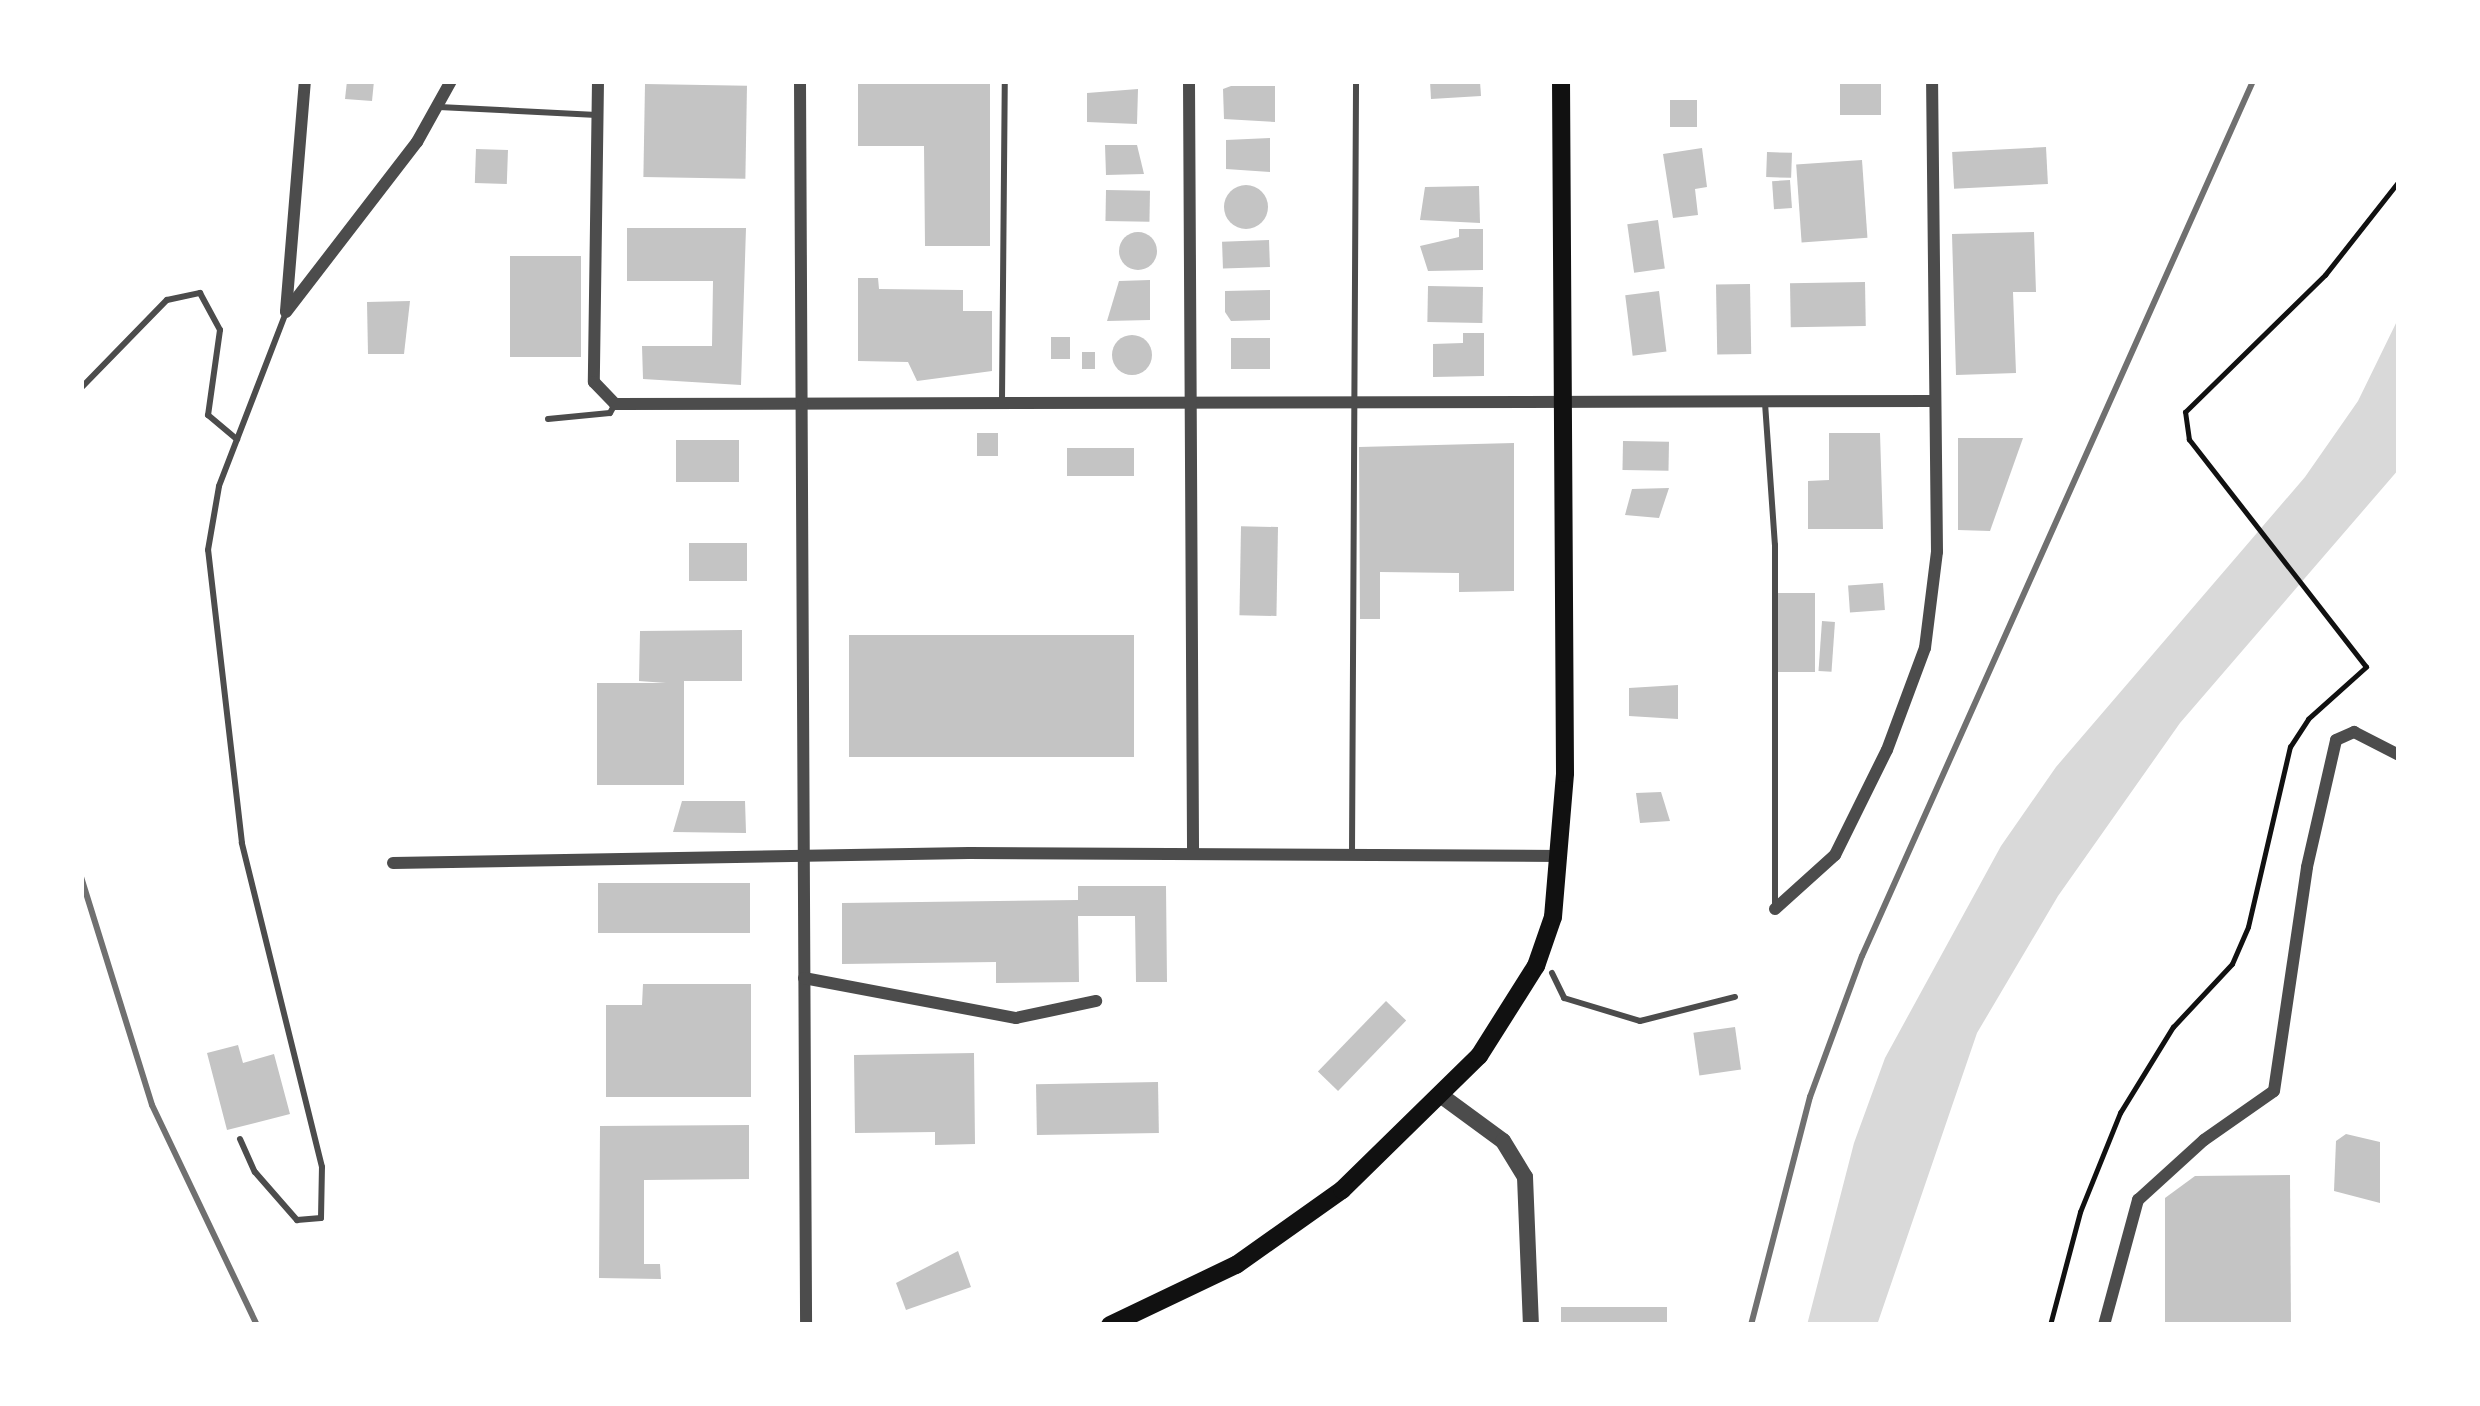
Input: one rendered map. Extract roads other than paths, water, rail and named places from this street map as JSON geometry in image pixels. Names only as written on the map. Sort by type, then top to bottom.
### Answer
[{"type":"main road","points":[[1110,1325],[1186,1292],[1287,1231],[1443,1097],[1544,969],[1561,856],[1561,81]]},
{"type":"street","points":[[286,312],[305,81]]},
{"type":"street","points":[[286,312],[439,107],[451,81]]},
{"type":"street","points":[[598,81],[594,382],[615,404],[1935,400]]},
{"type":"street","points":[[800,81],[806,1325]]},
{"type":"street","points":[[1189,81],[1193,854]]},
{"type":"street","points":[[1774,909],[1834,855],[1915,684],[1935,584],[1932,81]]},
{"type":"street","points":[[2104,1325],[2138,1200],[2274,1091],[2307,867],[2336,740],[2354,732],[2399,755]]},
{"type":"street","points":[[393,863],[1193,854],[1561,856]]},
{"type":"street","points":[[804,978],[1016,1018],[1096,1001]]},
{"type":"street","points":[[1443,1097],[1503,1141],[1526,1177],[1531,1325]]},
{"type":"lane","points":[[1002,404],[1006,81]]},
{"type":"lane","points":[[1352,856],[1356,81]]},
{"type":"lane","points":[[439,107],[599,116]]},
{"type":"lane","points":[[81,388],[84,377],[167,299],[200,293],[220,330],[208,415],[238,439]]},
{"type":"lane","points":[[240,1139],[256,1172],[297,1220],[321,1218],[322,1167],[242,843],[210,592],[212,514],[286,312]]},
{"type":"lane","points":[[1766,401],[1775,544],[1774,909]]},
{"type":"lane","points":[[548,418],[610,413],[615,404]]},
{"type":"lane","points":[[1544,969],[1564,998],[1640,1021],[1736,997]]},
{"type":"railway","points":[[1751,1325],[1810,1097],[1862,956],[2253,81]]},
{"type":"railway","points":[[81,877],[152,1105],[257,1325]]}]
